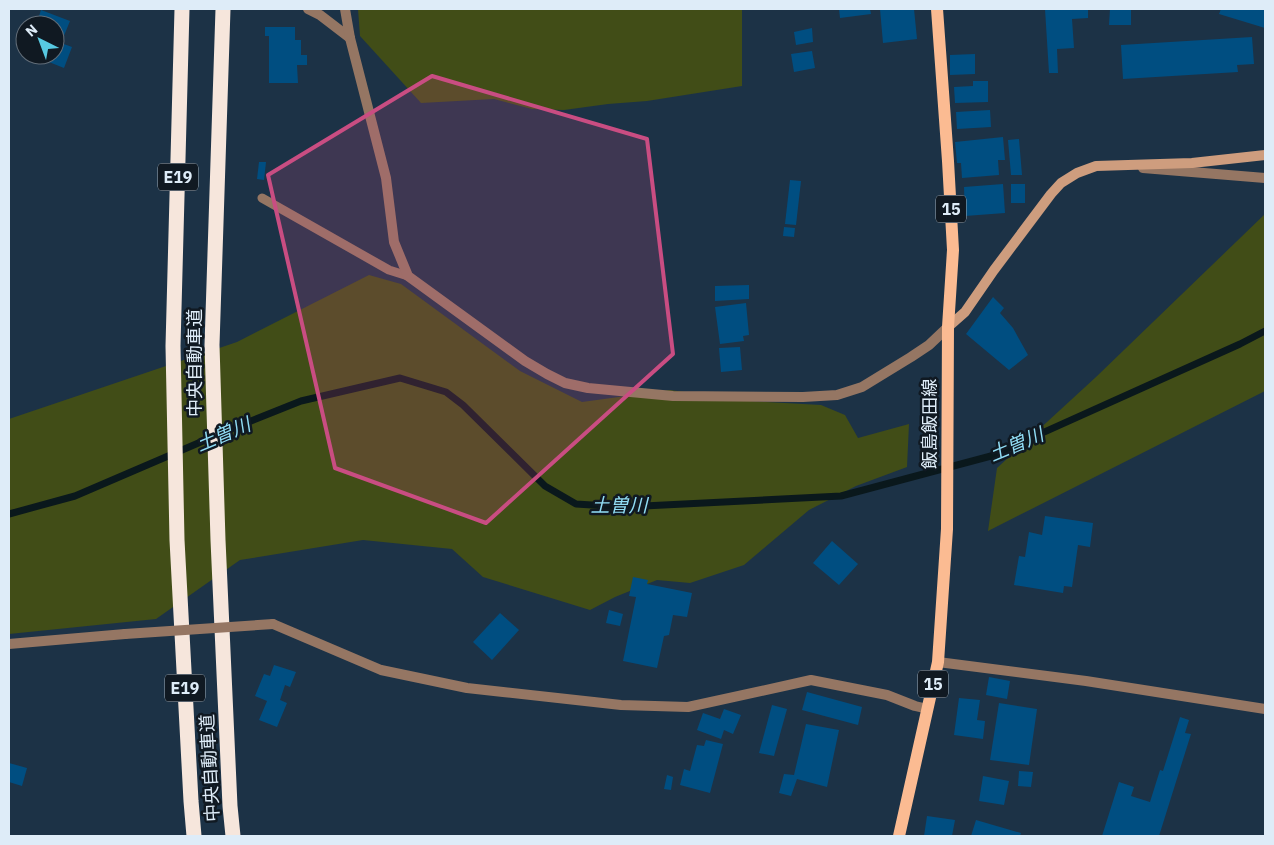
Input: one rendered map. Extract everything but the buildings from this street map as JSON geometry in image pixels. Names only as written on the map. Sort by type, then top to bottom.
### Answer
[{"type":"highway","name":"中央自動車道","points":[[182,9],[173,346],[177,540],[194,836]]},
{"type":"highway","name":"中央自動車道","points":[[223,9],[212,345],[218,540],[233,836]]},
{"type":"main road","name":"飯島飯田線","points":[[899,836],[938,662],[947,529],[948,327],[953,250],[937,9]]},
{"type":"street","points":[[308,9],[320,15],[350,38]]},
{"type":"street","points":[[345,9],[350,38],[386,178],[394,242],[408,276],[525,361],[565,383],[588,388],[664,396],[803,397],[837,395],[862,387],[929,345],[965,312],[1035,214],[1061,183],[1077,173],[1096,166],[1192,163],[1265,155]]},
{"type":"street","points":[[1112,165],[1265,178]]},
{"type":"street","points":[[9,644],[273,624],[381,670],[467,688],[621,704],[688,707],[811,680],[887,695],[914,706],[928,709]]},
{"type":"street","points":[[938,662],[1095,682],[1265,709]]},
{"type":"lane","points":[[262,198],[389,270],[408,276]]},
{"type":"highlighted area","points":[[432,76],[647,139],[673,354],[486,523],[335,468],[268,175]]},
{"type":"green space","points":[[358,9],[742,9],[742,86],[647,101],[564,110],[532,109],[494,99],[421,103],[360,36]]},
{"type":"green space","points":[[1265,214],[1265,391],[988,531],[997,468],[1096,377]]},
{"type":"green space","points":[[369,275],[401,284],[520,371],[582,402],[670,390],[750,401],[821,405],[845,415],[858,438],[909,424],[907,467],[856,486],[809,510],[744,565],[690,583],[657,580],[615,597],[590,610],[483,577],[452,549],[363,540],[240,560],[156,619],[9,634],[9,419],[237,342]]},
{"type":"waterway","name":"土曽川","points":[[9,514],[75,496],[301,401],[400,378],[446,392],[463,405],[545,486],[576,504],[624,507],[841,496],[991,456],[1265,331]]}]
